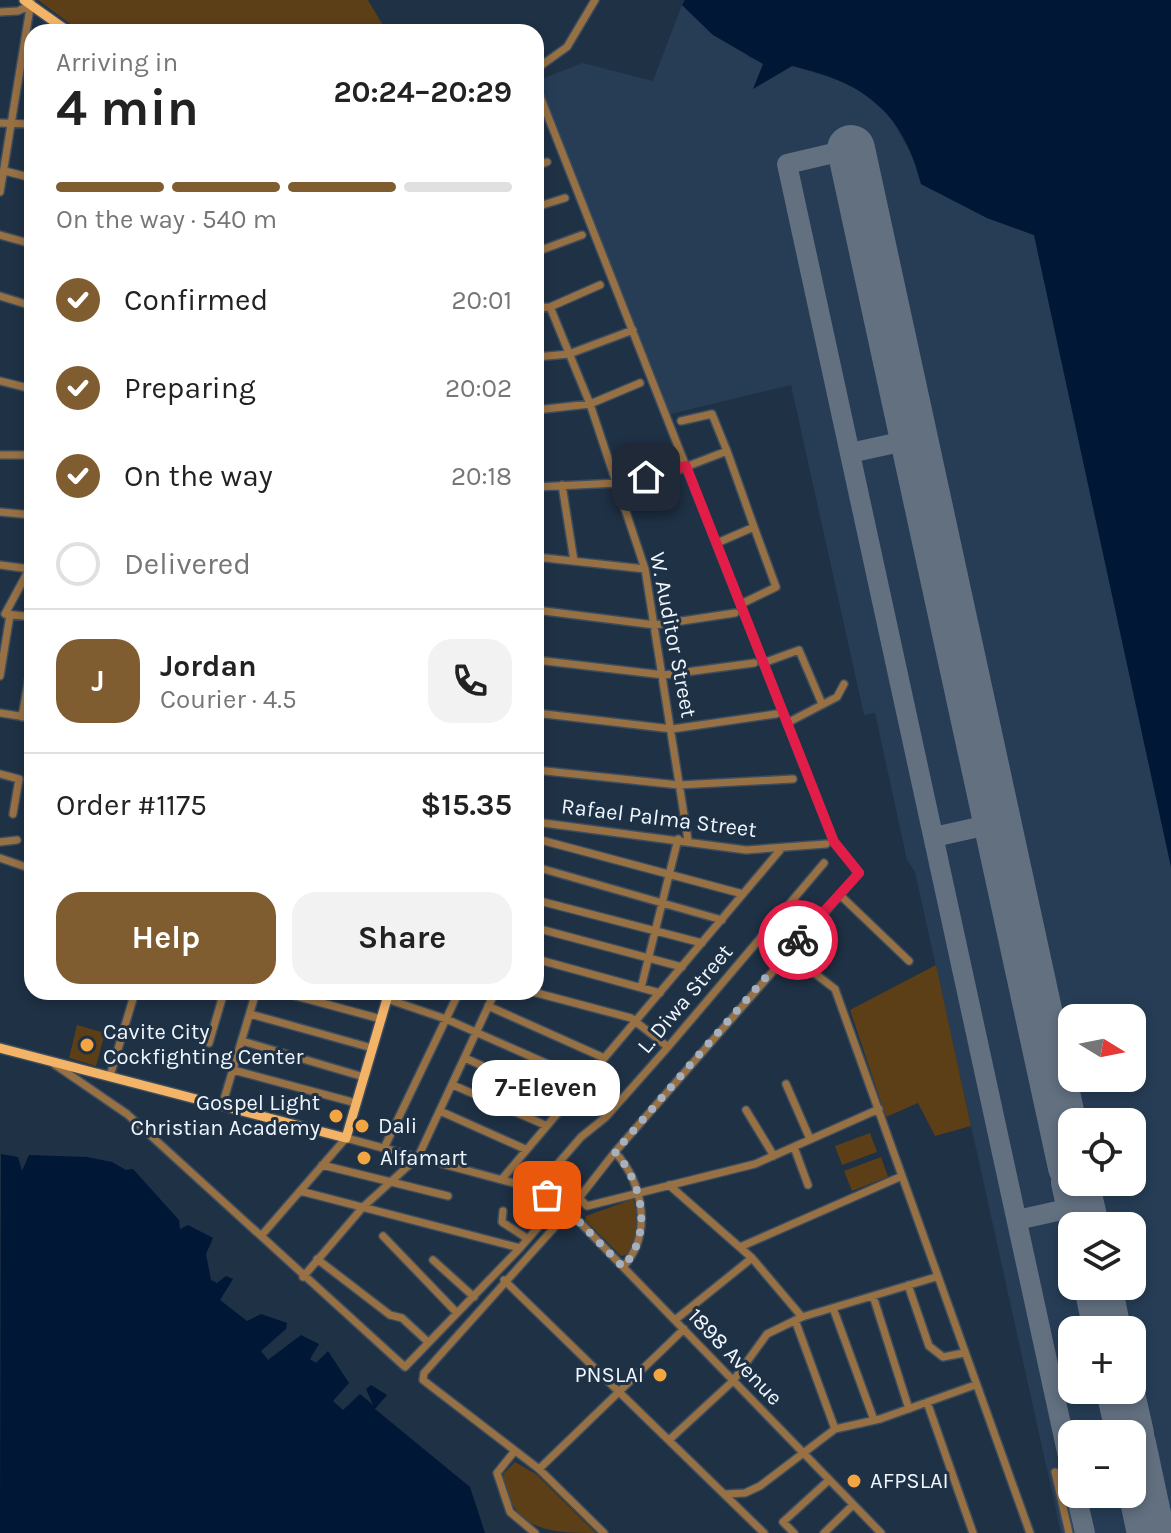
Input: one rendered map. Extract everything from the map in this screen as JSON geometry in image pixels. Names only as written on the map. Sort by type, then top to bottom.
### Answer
[{"type":"main road","points":[[29,2],[58,24]]},
{"type":"main road","points":[[0,1048],[346,1138],[387,1000]]},
{"type":"street","points":[[544,63],[567,47],[595,0]]},
{"type":"street","points":[[0,12],[21,10],[29,2]]},
{"type":"street","points":[[26,24],[29,2]]},
{"type":"street","points":[[0,192],[14,123],[24,42]]},
{"type":"street","points":[[544,106],[741,604],[759,663],[787,723],[834,842],[859,873],[787,952],[579,1198],[587,1206],[774,1156],[879,1109]]},
{"type":"street","points":[[0,123],[24,124]]},
{"type":"street","points":[[5,171],[24,176]]},
{"type":"street","points":[[544,205],[565,198]]},
{"type":"street","points":[[0,235],[24,242]]},
{"type":"street","points":[[544,249],[582,235]]},
{"type":"street","points":[[544,307],[600,285]]},
{"type":"street","points":[[0,296],[24,304]]},
{"type":"street","name":"W. Auditor Street","points":[[550,307],[590,404],[645,569],[688,840]]},
{"type":"street","points":[[544,356],[569,354],[633,330]]},
{"type":"street","points":[[0,381],[24,387]]},
{"type":"street","points":[[544,409],[590,404],[640,383]]},
{"type":"street","points":[[681,421],[712,414],[776,587],[741,604]]},
{"type":"street","points":[[544,486],[617,483],[686,466],[727,451]]},
{"type":"street","points":[[0,455],[24,455]]},
{"type":"street","points":[[562,485],[574,561]]},
{"type":"street","points":[[0,512],[24,514]]},
{"type":"street","points":[[717,543],[754,527]]},
{"type":"street","points":[[544,558],[645,569]]},
{"type":"street","points":[[0,565],[24,566]]},
{"type":"street","points":[[0,676],[5,614],[24,579]]},
{"type":"street","points":[[544,611],[655,625],[735,613]]},
{"type":"street","points":[[544,661],[664,675],[759,663],[799,650],[822,704]]},
{"type":"street","points":[[787,723],[841,695],[844,684]]},
{"type":"street","points":[[0,713],[22,717],[24,706]]},
{"type":"street","points":[[544,714],[672,729],[776,714]]},
{"type":"street","points":[[544,771],[679,785],[793,779]]},
{"type":"street","points":[[0,774],[19,779],[13,814]]},
{"type":"street","name":"Rafael Palma Street","points":[[544,823],[736,849],[781,849],[826,844]]},
{"type":"street","points":[[641,988],[678,839]]},
{"type":"street","points":[[0,842],[17,840]]},
{"type":"street","points":[[544,843],[743,894]]},
{"type":"street","points":[[502,1179],[602,1057],[781,849]]},
{"type":"street","points":[[0,858],[24,866]]},
{"type":"street","name":"L. Diwa Street","points":[[536,1189],[581,1137],[606,1117],[668,1047],[824,863]]},
{"type":"street","points":[[544,869],[722,920]]},
{"type":"street","points":[[840,895],[909,961]]},
{"type":"street","points":[[544,902],[702,943]]},
{"type":"street","points":[[544,930],[682,967]]},
{"type":"street","points":[[787,952],[835,989],[1028,1532]]},
{"type":"street","points":[[544,961],[660,993]]},
{"type":"street","points":[[544,995],[636,1021],[668,1047]]},
{"type":"street","points":[[110,1076],[133,1000]]},
{"type":"street","points":[[209,1043],[222,1000]]},
{"type":"street","points":[[222,1106],[254,1000]]},
{"type":"street","points":[[311,1000],[381,1019]]},
{"type":"street","points":[[398,1000],[584,1080]]},
{"type":"street","points":[[384,1148],[455,1000]]},
{"type":"street","points":[[303,1277],[363,1207],[418,1157],[491,1000]]},
{"type":"street","points":[[488,1006],[602,1057]]},
{"type":"street","points":[[250,1014],[372,1048]]},
{"type":"street","points":[[242,1041],[364,1077]]},
{"type":"street","points":[[465,1058],[564,1103]]},
{"type":"street","points":[[46,1059],[127,1114],[403,1367],[564,1206]]},
{"type":"street","points":[[233,1070],[356,1103]]},
{"type":"street","points":[[786,1084],[810,1139]]},
{"type":"street","points":[[453,1085],[545,1125]]},
{"type":"street","points":[[746,1110],[774,1156]]},
{"type":"street","points":[[440,1111],[525,1149]]},
{"type":"street","points":[[261,1236],[346,1138]]},
{"type":"street","name":"1898 Avenue","points":[[346,1138],[536,1189],[564,1206],[881,1533]]},
{"type":"street","points":[[794,1147],[808,1185]]},
{"type":"street","points":[[615,1152],[626,1164],[638,1191],[642,1226],[639,1242],[623,1267]]},
{"type":"street","points":[[322,1165],[448,1196]]},
{"type":"street","points":[[740,1247],[902,1176]]},
{"type":"street","points":[[669,1185],[752,1258],[798,1319],[835,1429]]},
{"type":"street","points":[[300,1191],[520,1248]]},
{"type":"street","points":[[564,1206],[424,1373],[423,1380],[513,1453],[539,1469],[604,1533]]},
{"type":"street","points":[[503,1211],[502,1222],[528,1239]]},
{"type":"street","points":[[383,1236],[457,1313]]},
{"type":"street","points":[[675,1320],[752,1258]]},
{"type":"street","points":[[317,1259],[390,1315],[402,1318],[428,1342]]},
{"type":"street","points":[[433,1260],[474,1297]]},
{"type":"street","points":[[669,1440],[733,1381],[767,1334],[798,1319],[936,1277]]},
{"type":"street","points":[[504,1280],[764,1533]]},
{"type":"street","points":[[908,1285],[929,1346],[943,1357],[964,1353]]},
{"type":"street","points":[[873,1296],[909,1409]]},
{"type":"street","points":[[833,1308],[874,1420]]},
{"type":"street","points":[[539,1469],[684,1329]]},
{"type":"street","points":[[726,1494],[745,1493],[760,1486],[835,1429],[909,1409],[975,1385]]},
{"type":"street","points":[[927,1402],[973,1533]]},
{"type":"street","points":[[513,1453],[497,1473],[510,1512],[535,1533]]},
{"type":"street","points":[[1055,1472],[1069,1533]]},
{"type":"street","points":[[794,1533],[783,1522],[829,1480]]},
{"type":"street","points":[[824,1533],[853,1505]]},
{"type":"shaded area","points":[[38,0],[368,0],[382,24],[70,24]]},
{"type":"shaded area","points":[[685,0],[1171,0],[1171,867],[1034,235],[987,218],[921,184],[903,137],[891,119],[859,91],[840,81],[792,66],[753,89],[763,64],[713,35],[682,5]]},
{"type":"shaded area","points":[[682,5],[713,35],[744,49],[750,58],[760,60],[763,64],[762,74],[754,88],[792,66],[852,84],[890,116],[915,161],[921,184],[987,218],[1034,235],[1171,867],[1171,1533],[1061,1533],[915,872],[907,860],[875,713],[864,715],[791,385],[662,416],[544,112],[544,78],[583,63],[653,81]]},
{"type":"shaded area","points":[[936,965],[971,1126],[935,1136],[918,1103],[886,1117],[850,1010]]},
{"type":"shaded area","name":"Cavite City Cockfighting Center","points":[[77,1025],[105,1033],[96,1066],[69,1058]]},
{"type":"shaded area","points":[[870,1133],[877,1152],[842,1165],[835,1146]]},
{"type":"shaded area","points":[[1,1154],[18,1157],[22,1171],[29,1155],[87,1157],[112,1162],[126,1170],[133,1169],[179,1220],[180,1229],[188,1225],[213,1238],[206,1254],[211,1280],[217,1283],[226,1276],[233,1279],[220,1300],[247,1321],[261,1314],[287,1323],[286,1329],[261,1351],[268,1360],[301,1335],[319,1344],[310,1359],[316,1363],[328,1351],[349,1383],[333,1401],[343,1410],[360,1394],[373,1405],[366,1389],[371,1385],[387,1395],[375,1409],[470,1487],[485,1533],[0,1533]]},
{"type":"shaded area","points":[[881,1157],[888,1177],[852,1191],[844,1171]]},
{"type":"shaded area","points":[[633,1199],[637,1213],[635,1234],[628,1255],[621,1256],[585,1220],[586,1216]]},
{"type":"shaded area","points":[[515,1462],[536,1474],[596,1533],[548,1529],[523,1518],[507,1493],[503,1474]]},
{"type":"taxiway","points":[[851,149],[787,164],[1060,1420]]},
{"type":"taxiway","points":[[850,453],[914,439]]},
{"type":"taxiway","points":[[934,837],[997,823]]},
{"type":"taxiway","points":[[1017,1220],[1080,1206]]},
{"type":"taxiway","points":[[1079,1508],[1085,1533]]},
{"type":"runway","points":[[851,149],[1059,1108]]},
{"type":"runway","points":[[1078,1196],[1082,1212]]},
{"type":"runway","points":[[1101,1300],[1104,1316]]},
{"type":"runway","points":[[1123,1404],[1127,1420]]},
{"type":"runway","points":[[1146,1508],[1151,1533]]},
{"type":"way so far","points":[[547,1195],[563,1205],[623,1267],[630,1260],[639,1242],[641,1208],[631,1174],[615,1152],[798,940]]},
{"type":"place","name":"Cavite City Cockfighting Center","points":[[87,1045]]},
{"type":"place","name":"Gospel Light Christian Academy","points":[[336,1116]]},
{"type":"place","name":"Dali","points":[[362,1126]]},
{"type":"place","name":"Alfamart","points":[[364,1158]]},
{"type":"place","name":"7-Eleven","points":[[547,1195]]},
{"type":"place","name":"PNSLAI","points":[[660,1375]]},
{"type":"place","name":"AFPSLAI","points":[[854,1481]]},
{"type":"route","points":[[646,477],[686,466],[834,842],[840,854],[859,873],[798,940]]}]
